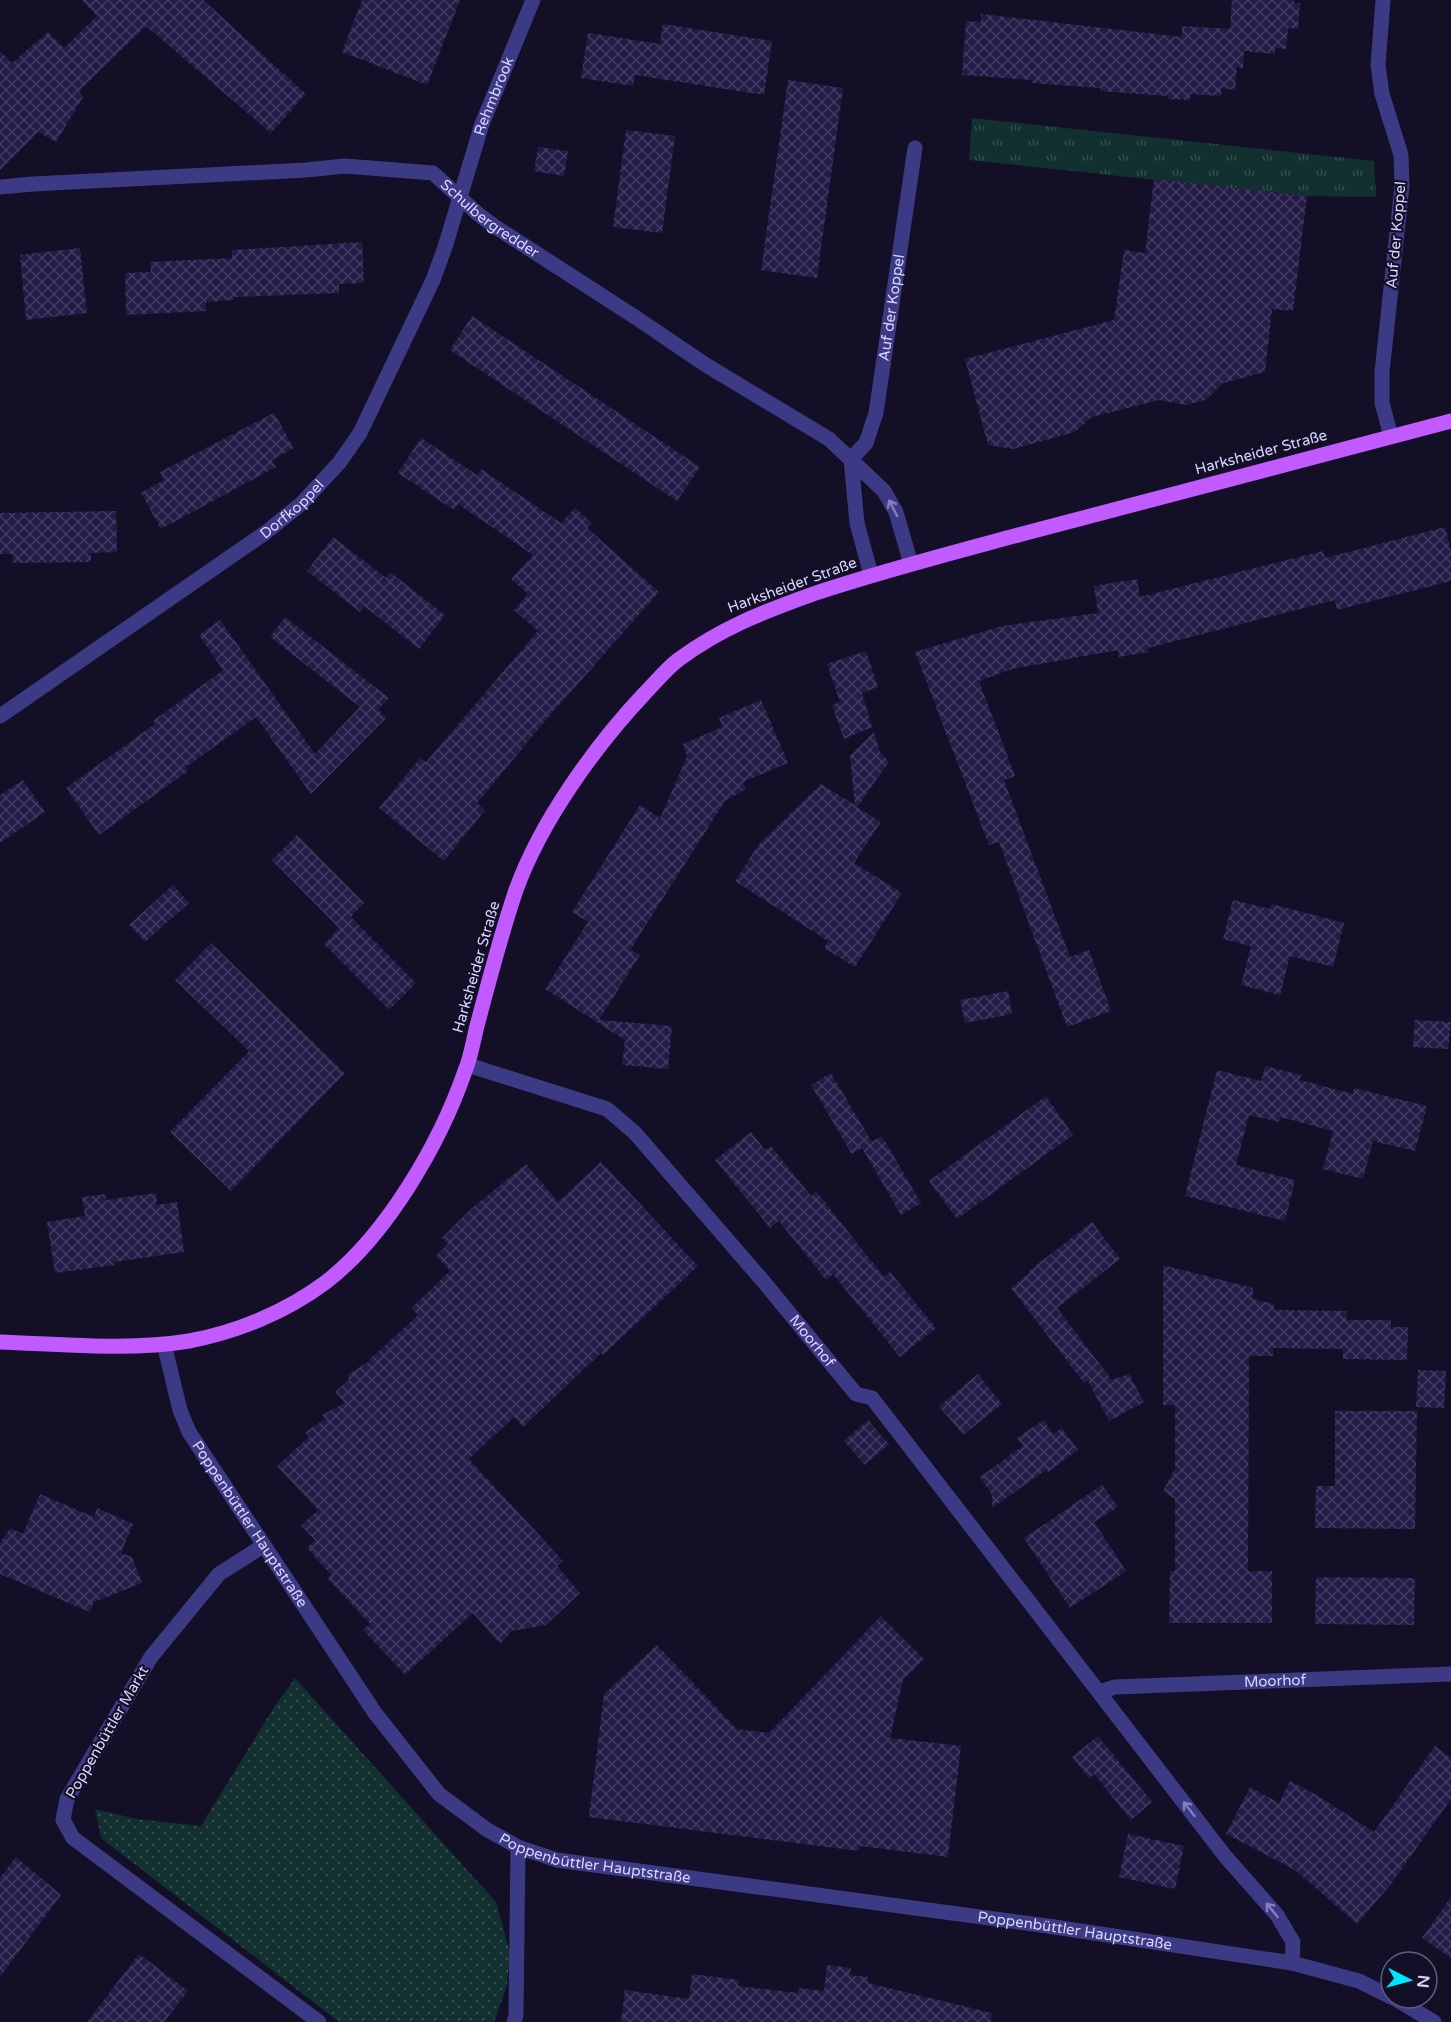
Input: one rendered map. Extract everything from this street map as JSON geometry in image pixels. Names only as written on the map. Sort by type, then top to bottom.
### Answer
[{"type":"main road","name":"Harksheider Straße","points":[[0,1342],[125,1346],[164,1344],[221,1334],[258,1321],[317,1287],[354,1255],[379,1227],[416,1175],[449,1115],[468,1065],[517,887],[548,822],[583,768],[625,714],[673,663],[720,632],[759,613],[871,575],[1451,421]]},
{"type":"street","name":"Rehmbrook","points":[[459,196],[482,124],[533,0]]},
{"type":"street","name":"Auf der Koppel","points":[[1383,0],[1378,65],[1382,94],[1401,155],[1402,186],[1382,372],[1382,403],[1391,436]]},
{"type":"street","name":"Auf der Koppel","points":[[850,459],[866,443],[876,414],[915,148]]},
{"type":"street","name":"Schulbergredder","points":[[0,188],[33,184],[345,166],[433,173],[494,226],[706,365],[829,439],[884,491],[896,512],[911,564]]},
{"type":"street","name":"Dorfkoppel","points":[[0,717],[265,533],[301,504],[339,463],[360,433],[433,280],[459,196]]},
{"type":"street","points":[[850,459],[857,523],[871,575]]},
{"type":"street","name":"Moorhof","points":[[468,1065],[607,1109],[635,1133],[763,1281],[856,1394],[872,1398],[1225,1856],[1277,1915],[1293,1942],[1292,1963]]},
{"type":"street","name":"Poppenbüttler Hauptstraße","points":[[164,1344],[180,1410],[189,1432],[375,1713],[439,1794],[486,1829],[518,1847],[557,1860],[1048,1926],[1292,1963],[1359,1981],[1379,1990]]},
{"type":"street","name":"Poppenbüttler Markt","points":[[263,1546],[219,1574],[151,1657],[67,1799],[63,1820],[73,1838],[319,2022]]},
{"type":"street","name":"Moorhof","points":[[1099,1692],[1115,1687],[1451,1674]]},
{"type":"street","points":[[514,2022],[516,2015],[518,1847]]},
{"type":"street","name":"Poppenbüttler Hauptstraße","points":[[1414,2010],[1434,2022]]},
{"type":"green space","points":[[972,118],[1374,161],[1376,197],[1307,196],[969,160]]},
{"type":"green space","points":[[295,1678],[496,1902],[510,1953],[507,1985],[494,2022],[339,2022],[101,1838],[95,1809],[136,1819],[201,1826],[276,1704]]},
{"type":"building","points":[[82,0],[203,0],[306,94],[271,133],[146,26],[79,91],[83,97],[56,142],[38,132],[0,170],[0,51],[12,63],[48,32],[64,48],[97,16]]},
{"type":"building","points":[[362,0],[460,0],[427,85],[342,52]]},
{"type":"building","points":[[1232,0],[1294,0],[1294,3],[1300,3],[1298,29],[1288,28],[1286,49],[1275,48],[1275,54],[1244,51],[1243,68],[1237,67],[1235,90],[1222,88],[1221,96],[1190,94],[1190,100],[1168,99],[1168,96],[1100,91],[1100,88],[1031,83],[1032,80],[962,75],[966,21],[981,22],[981,14],[1182,37],[1182,26],[1230,29]]},
{"type":"building","points":[[663,24],[772,41],[764,95],[635,75],[633,86],[581,78],[588,33],[660,44]]},
{"type":"building","points":[[788,80],[843,88],[817,278],[761,270]]},
{"type":"building","points":[[626,130],[675,136],[662,233],[613,227]]},
{"type":"building","points":[[538,147],[568,151],[564,176],[534,171]]},
{"type":"building","points":[[1154,179],[1307,196],[1293,311],[1272,309],[1265,372],[1223,383],[1206,400],[1185,405],[1159,400],[1092,417],[1075,432],[1013,449],[988,445],[965,359],[1114,320],[1124,250],[1145,253]]},
{"type":"building","points":[[362,242],[364,283],[339,284],[339,293],[234,297],[234,300],[206,302],[206,311],[126,315],[125,273],[151,272],[150,262],[232,258],[232,250]]},
{"type":"building","points":[[80,248],[87,313],[26,320],[20,255]]},
{"type":"building","points":[[472,316],[700,467],[677,501],[450,350]]},
{"type":"building","points":[[274,413],[294,448],[272,460],[276,467],[161,529],[141,493],[164,480],[160,472]]},
{"type":"building","points":[[421,438],[477,475],[481,469],[561,523],[575,508],[592,523],[587,528],[659,592],[545,721],[477,803],[485,810],[444,861],[379,808],[420,758],[426,762],[538,631],[514,610],[528,594],[511,579],[533,555],[458,504],[454,510],[398,473]]},
{"type":"building","points":[[116,511],[117,552],[91,553],[91,562],[13,563],[12,554],[0,554],[0,513]]},
{"type":"building","points":[[1445,527],[1451,552],[1451,581],[1337,610],[1335,600],[1148,648],[1148,652],[1119,657],[1118,650],[1012,669],[979,681],[1015,776],[1004,780],[1070,957],[1089,950],[1111,1011],[1067,1027],[999,842],[989,845],[915,652],[1002,626],[1098,613],[1094,586],[1137,579],[1140,597],[1323,551],[1325,558]]},
{"type":"building","points":[[333,537],[386,578],[390,572],[445,615],[419,649],[364,606],[360,612],[307,571]]},
{"type":"building","points":[[285,617],[389,698],[378,709],[386,718],[311,794],[256,717],[186,767],[188,771],[99,835],[66,788],[155,724],[153,721],[223,670],[199,635],[220,620],[315,754],[360,707],[270,637]]},
{"type":"building","points":[[866,651],[878,687],[862,693],[872,727],[844,739],[832,705],[840,702],[827,664]]},
{"type":"building","points":[[761,700],[788,763],[743,782],[746,789],[725,801],[630,950],[640,955],[599,1020],[672,1026],[668,1069],[622,1065],[625,1040],[545,989],[588,922],[572,912],[640,805],[660,818],[687,757],[683,744],[722,727],[719,718]]},
{"type":"building","points":[[874,732],[880,752],[889,762],[857,807],[881,822],[854,863],[902,893],[855,967],[824,948],[828,941],[735,881],[759,844],[821,784],[855,805],[850,756]]},
{"type":"building","points":[[23,780],[45,812],[0,843],[0,795]]},
{"type":"building","points":[[297,835],[364,903],[351,917],[416,983],[389,1010],[324,944],[339,928],[272,860]]},
{"type":"building","points":[[173,885],[189,903],[145,942],[129,925]]},
{"type":"building","points":[[1233,900],[1270,909],[1272,904],[1344,923],[1333,967],[1290,956],[1280,995],[1241,985],[1251,946],[1223,939]]},
{"type":"building","points":[[211,943],[345,1073],[231,1191],[170,1132],[249,1051],[175,980]]},
{"type":"building","points":[[1008,991],[1012,1014],[965,1023],[960,1000]]},
{"type":"building","points":[[1415,1020],[1451,1022],[1448,1049],[1413,1047]]},
{"type":"building","points":[[1265,1066],[1301,1075],[1300,1080],[1353,1094],[1354,1088],[1427,1106],[1415,1151],[1373,1141],[1363,1179],[1323,1169],[1333,1131],[1280,1117],[1279,1122],[1249,1115],[1236,1165],[1295,1180],[1285,1221],[1185,1196],[1217,1070],[1261,1081]]},
{"type":"building","points":[[831,1073],[872,1142],[882,1136],[921,1203],[901,1215],[862,1148],[852,1154],[811,1085]]},
{"type":"building","points":[[1046,1096],[1073,1135],[957,1219],[929,1181]]},
{"type":"building","points":[[751,1132],[765,1150],[771,1146],[811,1196],[816,1191],[884,1277],[890,1272],[936,1328],[900,1357],[833,1274],[826,1280],[779,1221],[770,1228],[715,1160]]},
{"type":"building","points":[[601,1162],[698,1266],[523,1427],[514,1417],[469,1459],[563,1561],[557,1566],[580,1593],[546,1625],[512,1631],[500,1644],[473,1613],[405,1675],[363,1630],[370,1624],[328,1579],[331,1575],[307,1548],[315,1540],[301,1525],[318,1510],[277,1466],[309,1437],[305,1432],[326,1419],[322,1415],[345,1403],[335,1392],[349,1380],[347,1375],[370,1361],[418,1315],[411,1308],[450,1271],[436,1256],[448,1244],[442,1238],[471,1209],[526,1164],[558,1202]]},
{"type":"building","points":[[156,1193],[157,1205],[177,1202],[184,1252],[55,1273],[47,1222],[85,1216],[82,1197],[105,1194],[106,1200]]},
{"type":"building","points":[[1092,1222],[1120,1259],[1057,1308],[1112,1380],[1129,1374],[1144,1402],[1109,1421],[1088,1381],[1084,1383],[1011,1288],[1029,1271]]},
{"type":"building","points":[[1163,1265],[1253,1288],[1253,1299],[1274,1304],[1274,1310],[1347,1311],[1346,1320],[1391,1320],[1391,1327],[1408,1327],[1407,1360],[1343,1359],[1343,1349],[1273,1348],[1273,1356],[1249,1356],[1248,1571],[1272,1571],[1272,1623],[1169,1623],[1170,1571],[1175,1571],[1175,1499],[1163,1491],[1175,1469],[1175,1405],[1163,1405]]},
{"type":"building","points":[[1418,1370],[1446,1371],[1444,1408],[1416,1407]]},
{"type":"building","points":[[978,1374],[1002,1404],[963,1435],[939,1406]]},
{"type":"building","points":[[1335,1411],[1417,1411],[1415,1529],[1315,1528],[1316,1486],[1335,1486]]},
{"type":"building","points":[[868,1420],[889,1444],[865,1465],[844,1441]]},
{"type":"building","points":[[1044,1420],[1053,1434],[1062,1428],[1078,1450],[992,1508],[992,1495],[980,1477],[1023,1446],[1017,1438]]},
{"type":"building","points":[[1102,1485],[1118,1507],[1094,1522],[1126,1571],[1070,1608],[1024,1538]]},
{"type":"building","points":[[40,1494],[94,1517],[97,1508],[133,1524],[121,1553],[132,1557],[142,1583],[94,1602],[90,1612],[0,1574],[0,1543],[10,1528],[23,1534]]},
{"type":"building","points":[[1316,1577],[1415,1578],[1414,1625],[1315,1624]]},
{"type":"building","points":[[881,1616],[924,1659],[903,1680],[890,1738],[961,1746],[948,1857],[859,1846],[859,1851],[589,1817],[604,1694],[657,1645],[737,1729],[769,1733]]},
{"type":"building","points":[[1098,1736],[1152,1802],[1131,1820],[1094,1774],[1089,1778],[1072,1757]]},
{"type":"building","points":[[1435,1746],[1451,1758],[1451,1799],[1391,1884],[1357,1924],[1295,1870],[1226,1834],[1250,1787],[1279,1803],[1290,1781],[1315,1794],[1374,1832]]},
{"type":"building","points":[[1128,1834],[1184,1846],[1175,1889],[1119,1877]]},
{"type":"building","points":[[16,1857],[61,1895],[0,1977],[0,1878]]},
{"type":"building","points":[[1451,1897],[1451,1958],[1422,1938]]},
{"type":"building","points":[[139,1954],[188,1991],[164,2022],[87,2022]]},
{"type":"building","points":[[827,1965],[851,1968],[850,1975],[868,1977],[868,1983],[992,2013],[991,2022],[621,2022],[625,1990],[689,1999],[692,1974],[739,1980],[738,1986],[798,1993],[798,1988],[824,1991]]}]
